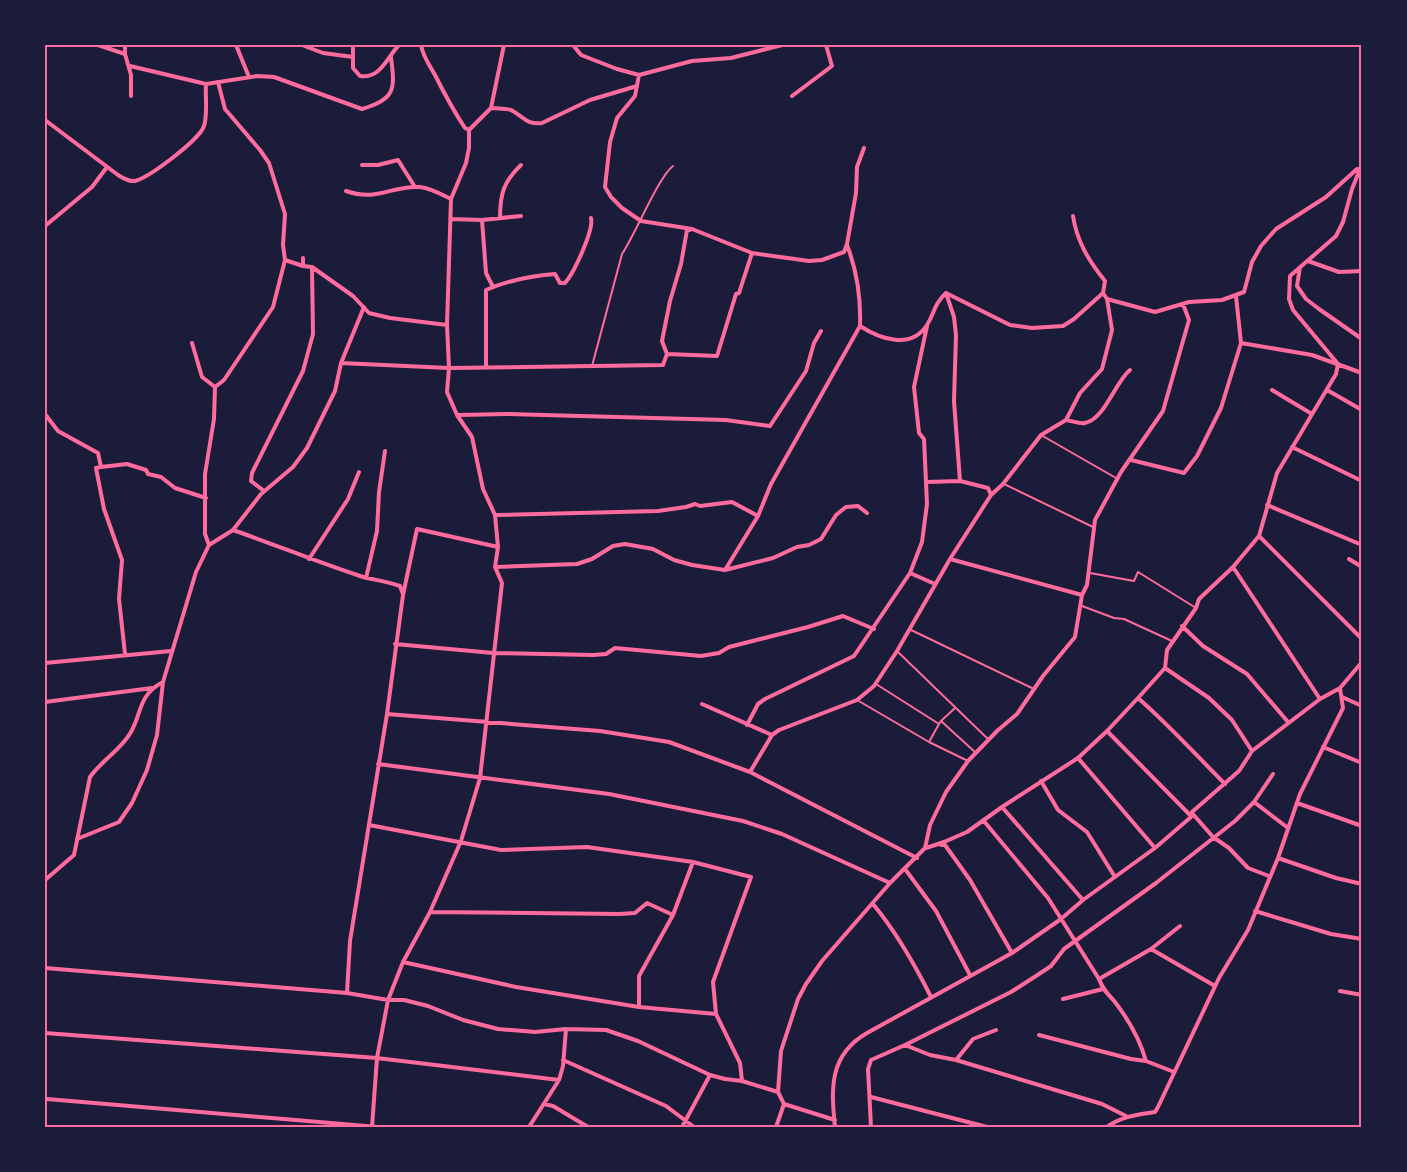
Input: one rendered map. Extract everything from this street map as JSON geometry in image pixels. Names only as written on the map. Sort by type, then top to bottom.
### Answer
[{"type":"street","points":[[98,45],[125,54]]},
{"type":"street","points":[[125,45],[125,54],[130,66],[131,96]]},
{"type":"street","points":[[236,45],[249,77]]},
{"type":"street","points":[[302,45],[323,53],[353,57]]},
{"type":"street","points":[[353,45],[353,68],[360,76],[367,77],[374,75],[399,45]]},
{"type":"street","points":[[421,45],[423,56],[444,95],[465,128],[469,130]]},
{"type":"street","points":[[372,1127],[377,1059],[388,1000],[402,962],[430,912],[461,841],[480,778],[502,583],[495,567],[498,548],[495,515],[483,489],[472,437],[457,415],[447,392],[451,199],[465,164],[469,148],[469,130],[491,108],[504,45]]},
{"type":"street","points":[[573,45],[581,55],[639,75],[692,61],[731,58],[782,45]]},
{"type":"street","points":[[792,96],[832,66],[826,45]]},
{"type":"street","points":[[130,66],[206,84],[249,77],[274,77],[362,109],[387,99],[391,93],[394,85],[391,57]]},
{"type":"street","points":[[639,75],[635,96],[617,118],[610,142],[605,187],[622,208],[641,221],[692,229],[752,253],[809,261],[822,260],[844,252],[856,194],[857,167],[864,148]]},
{"type":"street","points":[[215,387],[224,380],[273,307],[285,261],[283,245],[285,214],[273,173],[261,150],[225,109],[218,82]]},
{"type":"street","points":[[45,120],[107,167],[129,181],[136,181],[187,147],[198,136],[205,124],[206,84]]},
{"type":"street","points":[[491,108],[510,110],[533,124],[542,123],[590,100],[637,86]]},
{"type":"street","points":[[362,165],[378,165],[398,160],[415,187]]},
{"type":"street","points":[[500,218],[500,196],[512,174],[521,165]]},
{"type":"street","points":[[592,366],[622,254],[669,169],[673,166]]},
{"type":"street","points":[[46,224],[92,187],[107,167]]},
{"type":"street","points":[[1107,299],[1155,312],[1183,304],[1222,300],[1244,292],[1252,262],[1261,246],[1276,229],[1326,197],[1358,169],[1343,222],[1336,236],[1290,276],[1289,300],[1293,310],[1338,364]]},
{"type":"street","points":[[346,191],[371,196],[415,187],[431,190],[451,199]]},
{"type":"street","points":[[451,219],[482,220],[521,216]]},
{"type":"street","points":[[946,293],[1010,325],[1032,328],[1063,326],[1074,320],[1103,293],[1105,281],[1088,260],[1076,231],[1073,216]]},
{"type":"street","points":[[486,366],[486,290],[523,277],[549,274],[555,274],[560,283],[565,283],[586,240],[592,222],[591,218]]},
{"type":"street","points":[[482,220],[486,273],[493,287]]},
{"type":"street","points":[[341,363],[449,368],[663,365],[667,354],[662,341],[670,301],[681,264],[687,230],[692,229]]},
{"type":"street","points":[[725,570],[758,516],[771,484],[860,326],[861,298],[847,244]]},
{"type":"street","points":[[667,354],[717,356],[736,294],[739,293],[752,253]]},
{"type":"street","points":[[303,258],[303,266]]},
{"type":"street","points":[[285,261],[312,267],[353,296],[369,313],[447,325]]},
{"type":"street","points":[[1307,261],[1339,272],[1362,271]]},
{"type":"street","points":[[1300,266],[1297,285],[1306,299],[1362,339]]},
{"type":"street","points":[[264,491],[251,482],[252,473],[303,371],[314,334],[312,267]]},
{"type":"street","points":[[747,725],[758,704],[854,656],[910,573],[922,542],[927,504],[924,439],[919,433],[914,387],[927,326],[937,301],[946,293]]},
{"type":"street","points":[[946,293],[954,317],[956,335],[954,401],[960,481]]},
{"type":"street","points":[[750,772],[772,735],[779,730],[857,700],[876,684],[991,495],[1041,435],[1066,420],[1080,393],[1102,369],[1112,330],[1107,299],[1103,293]]},
{"type":"street","points":[[1131,460],[1184,473],[1197,456],[1221,408],[1241,343],[1236,296]]},
{"type":"street","points":[[777,1127],[784,1104],[778,1092],[782,1051],[798,999],[806,984],[822,961],[890,883],[925,848],[930,825],[946,792],[968,761],[1017,714],[1075,637],[1082,606],[1082,595],[1089,573],[1093,527],[1121,472],[1163,411],[1189,320],[1183,304]]},
{"type":"street","points":[[77,840],[118,822],[132,803],[147,770],[157,735],[163,682],[196,572],[209,545],[233,530],[264,491],[293,467],[307,448],[335,392],[341,363],[364,307]]},
{"type":"street","points":[[860,326],[891,341],[915,335],[927,326]]},
{"type":"street","points":[[457,415],[726,420],[770,426],[806,371],[814,343],[821,331]]},
{"type":"street","points":[[192,343],[202,377],[215,387]]},
{"type":"street","points":[[1241,343],[1312,355],[1362,372]]},
{"type":"street","points":[[925,848],[967,832],[1078,758],[1107,731],[1165,668],[1167,650],[1196,608],[1199,599],[1233,567],[1259,536],[1277,473],[1336,374],[1338,364]]},
{"type":"street","points":[[1066,420],[1084,423],[1093,420],[1116,388],[1121,377],[1130,370]]},
{"type":"street","points":[[209,545],[205,534],[205,474],[214,419],[215,387]]},
{"type":"street","points":[[1272,390],[1312,414]]},
{"type":"street","points":[[1327,390],[1362,410]]},
{"type":"street","points":[[45,414],[57,430],[98,453],[101,467]]},
{"type":"street","points":[[1041,435],[1119,479]]},
{"type":"street","points":[[1292,447],[1362,481]]},
{"type":"street","points":[[366,578],[377,531],[379,492],[385,451]]},
{"type":"street","points":[[124,654],[118,599],[122,560],[104,509],[96,468],[127,465],[146,470],[148,474],[160,477],[175,488],[206,498]]},
{"type":"street","points":[[309,559],[348,499],[359,472]]},
{"type":"street","points":[[925,482],[960,481],[988,488],[991,495]]},
{"type":"street","points":[[1002,484],[1093,527]]},
{"type":"street","points":[[495,515],[658,511],[694,504],[700,506],[732,502],[758,516]]},
{"type":"street","points":[[1267,505],[1362,545]]},
{"type":"street","points":[[495,567],[577,564],[592,559],[613,546],[637,544],[674,560],[725,570],[773,558],[821,539],[836,515],[846,507],[858,506],[867,513]]},
{"type":"street","points":[[347,993],[350,940],[387,714],[395,644],[417,529],[498,548]]},
{"type":"street","points":[[233,530],[309,559],[366,578],[383,580],[400,586],[403,595]]},
{"type":"street","points":[[1259,536],[1362,639]]},
{"type":"street","points":[[950,559],[1082,595]]},
{"type":"street","points":[[1349,559],[1362,567]]},
{"type":"street","points":[[1233,567],[1320,699]]},
{"type":"street","points":[[1089,573],[1134,581],[1138,572],[1196,608]]},
{"type":"street","points":[[910,573],[935,584]]},
{"type":"street","points":[[1082,606],[1114,618],[1124,619],[1172,641]]},
{"type":"street","points":[[395,644],[493,653],[593,655],[606,654],[615,648],[701,656],[719,653],[729,647],[843,616],[874,629]]},
{"type":"street","points":[[1182,626],[1203,646],[1247,674],[1288,722]]},
{"type":"street","points":[[909,629],[1034,689]]},
{"type":"street","points":[[45,663],[171,651]]},
{"type":"street","points":[[897,651],[989,740]]},
{"type":"street","points":[[835,1127],[833,1101],[836,1065],[849,1045],[1012,953],[1061,919],[1083,900],[1155,848],[1239,771],[1252,751],[1320,699],[1340,688],[1362,662]]},
{"type":"street","points":[[1165,668],[1209,698],[1232,720],[1252,751]]},
{"type":"street","points":[[45,702],[153,688],[163,682]]},
{"type":"street","points":[[876,684],[940,722],[976,753]]},
{"type":"street","points":[[45,880],[74,855],[90,777],[132,731],[138,710],[153,688]]},
{"type":"street","points":[[1107,1127],[1126,1117],[1155,1112],[1215,986],[1248,930],[1278,858],[1297,803],[1343,708],[1340,688]]},
{"type":"street","points":[[1341,696],[1362,706]]},
{"type":"street","points":[[1138,698],[1167,724],[1225,784]]},
{"type":"street","points":[[857,700],[929,742],[968,761]]},
{"type":"street","points":[[702,704],[772,735]]},
{"type":"street","points":[[929,742],[940,722],[956,708]]},
{"type":"street","points":[[387,714],[600,730],[669,742],[750,772],[917,858]]},
{"type":"street","points":[[1107,731],[1213,837],[1248,868],[1269,876]]},
{"type":"street","points":[[1323,747],[1362,763]]},
{"type":"street","points":[[1078,758],[1155,848]]},
{"type":"street","points":[[378,764],[609,794],[743,821],[782,834],[890,883]]},
{"type":"street","points":[[871,1127],[868,1069],[871,1060],[1011,992],[1051,966],[1064,949],[1156,884],[1235,821],[1254,802],[1273,774]]},
{"type":"street","points":[[1041,781],[1058,810],[1087,832],[1116,876]]},
{"type":"street","points":[[1254,802],[1288,828]]},
{"type":"street","points":[[1297,803],[1362,826]]},
{"type":"street","points":[[1002,807],[1083,900]]},
{"type":"street","points":[[983,820],[1048,898],[1099,979],[1102,989],[1116,1003],[1141,1045],[1146,1060]]},
{"type":"street","points":[[369,825],[501,850],[587,847],[693,862],[752,876],[713,982],[716,1014],[740,1063],[742,1081]]},
{"type":"street","points":[[936,845],[945,845],[970,880],[1012,953]]},
{"type":"street","points":[[1278,858],[1336,878],[1362,884]]},
{"type":"street","points":[[639,1007],[639,976],[674,915],[693,862]]},
{"type":"street","points":[[905,868],[936,911],[970,975]]},
{"type":"street","points":[[430,912],[619,914],[635,913],[647,903],[674,915]]},
{"type":"street","points":[[873,904],[910,955],[931,997]]},
{"type":"street","points":[[1255,911],[1331,934],[1362,939]]},
{"type":"street","points":[[1099,979],[1150,950],[1180,926]]},
{"type":"street","points":[[1150,950],[1215,986]]},
{"type":"street","points":[[402,962],[516,987],[639,1007],[716,1014]]},
{"type":"street","points":[[45,968],[347,993],[388,1000],[404,1000],[498,1029],[535,1032],[566,1029],[606,1030],[638,1041],[710,1075],[742,1081],[778,1092]]},
{"type":"street","points":[[1063,999],[1102,989]]},
{"type":"street","points":[[1340,991],[1362,995]]},
{"type":"street","points":[[529,1127],[560,1080],[566,1029]]},
{"type":"street","points":[[956,1060],[973,1039],[996,1030]]},
{"type":"street","points":[[45,1033],[377,1059],[560,1080]]},
{"type":"street","points":[[1039,1035],[1131,1059],[1146,1060],[1174,1072]]},
{"type":"street","points":[[905,1045],[930,1055],[956,1060],[1102,1104],[1126,1117]]},
{"type":"street","points":[[563,1060],[666,1106],[694,1127]]},
{"type":"street","points":[[682,1127],[710,1075]]},
{"type":"street","points":[[871,1097],[987,1127]]},
{"type":"street","points":[[47,1099],[378,1127]]},
{"type":"street","points":[[544,1104],[553,1106],[588,1127]]},
{"type":"street","points":[[784,1104],[834,1120]]}]
